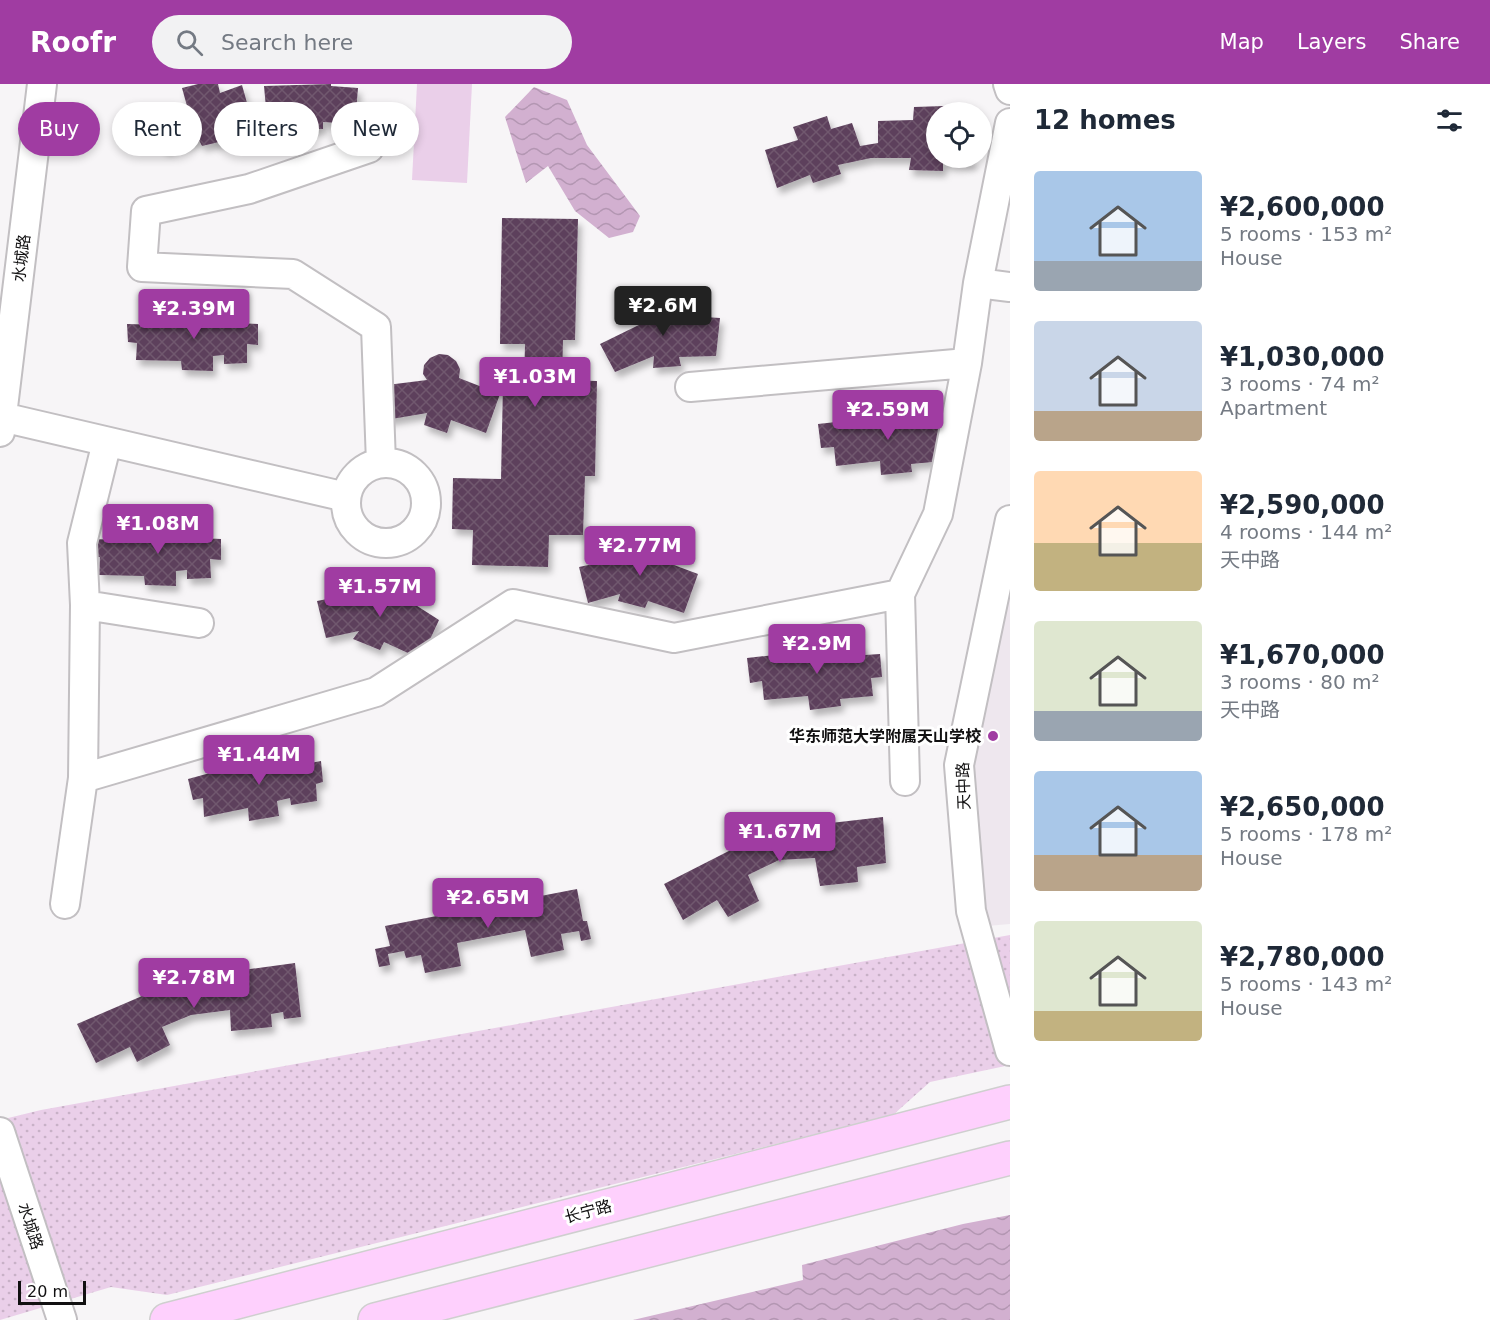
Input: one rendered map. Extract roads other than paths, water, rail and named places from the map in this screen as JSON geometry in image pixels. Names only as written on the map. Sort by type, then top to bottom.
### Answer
[{"type":"main road","name":"长宁路","points":[[167,1320],[1010,1102]]},
{"type":"main road","points":[[375,1320],[1010,1158]]},
{"type":"street","name":"水城路","points":[[1,425],[42,84]]},
{"type":"street","points":[[1008,84],[1010,90]]},
{"type":"street","points":[[905,781],[900,594],[938,514],[967,363],[978,283],[1010,123]]},
{"type":"street","points":[[346,156],[249,189],[146,211],[142,267],[293,274],[376,327],[381,463]]},
{"type":"street","points":[[978,283],[1010,287]]},
{"type":"street","points":[[690,387],[967,363]]},
{"type":"street","points":[[1,425],[107,442],[346,497]]},
{"type":"street","points":[[65,904],[83,778],[85,605],[82,543],[107,442]]},
{"type":"street","points":[[381,463],[395,463],[407,468],[417,476],[424,488],[427,501],[425,514],[419,526],[410,535],[398,541],[384,543],[371,540],[360,533],[351,523],[346,511],[346,497],[350,484],[357,474],[369,466],[381,463]]},
{"type":"street","name":"天中路","points":[[1010,520],[959,765],[971,911],[1010,1050]]},
{"type":"street","points":[[83,778],[376,692],[513,604],[674,638],[900,594]]},
{"type":"street","points":[[85,605],[200,623]]},
{"type":"street","name":"水城路","points":[[0,1132],[62,1320]]},
{"type":"water","points":[[534,87],[567,100],[587,145],[640,216],[633,232],[609,238],[575,211],[548,166],[526,183],[505,117]]},
{"type":"water","points":[[1010,1215],[1010,1320],[633,1320],[803,1280],[802,1265],[963,1224]]},
{"type":"place","name":"华东师范大学附属天山学校","points":[[993,736]]}]
